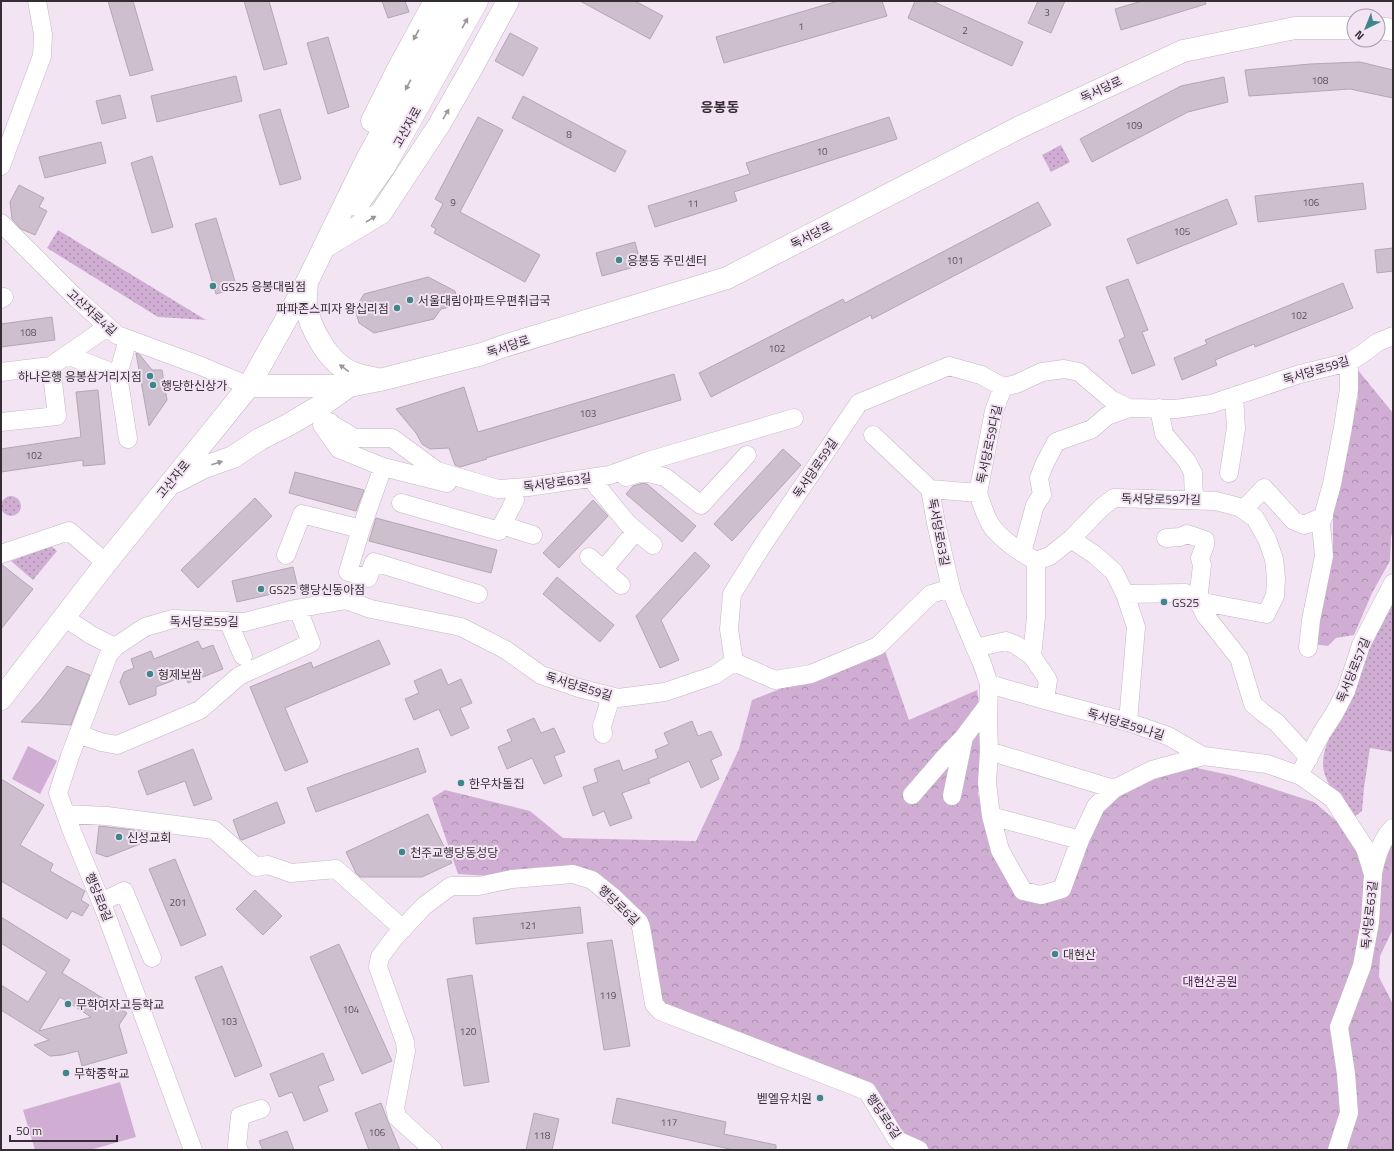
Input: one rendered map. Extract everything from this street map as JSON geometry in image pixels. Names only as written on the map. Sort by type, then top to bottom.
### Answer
[{"type":"main road","points":[[326,246],[336,188],[435,1]]},
{"type":"main road","name":"고산자로","points":[[375,164],[453,1]]},
{"type":"main road","name":"고산자로","points":[[1,699],[106,563],[249,386],[326,246],[375,164],[477,1]]},
{"type":"main road","points":[[326,246],[381,213],[439,125],[508,1]]},
{"type":"main road","name":"독서당로","points":[[249,386],[349,386],[380,380],[482,354],[727,278],[1018,128],[1183,51],[1295,28],[1346,28]]},
{"type":"main road","points":[[307,282],[306,303],[308,313],[321,343],[334,360],[352,373],[380,380]]},
{"type":"main road","points":[[169,485],[196,470],[233,457],[260,439],[288,425],[325,403],[349,386]]},
{"type":"street","points":[[1,166],[42,56],[43,34],[37,1]]},
{"type":"street","name":"고산자로4길","points":[[1,223],[74,296],[117,335],[201,366],[249,386]]},
{"type":"street","points":[[1,372],[51,366],[107,327]]},
{"type":"street","name":"독서당로59길","points":[[115,647],[145,627],[173,619],[245,622],[298,608],[346,600],[371,609],[461,627],[506,650],[541,675],[579,688],[618,698],[665,692],[715,675],[734,662],[729,630],[732,594],[762,546],[859,403],[949,366],[981,375],[1003,387],[1016,384],[1042,372],[1064,369],[1079,372],[1112,400],[1129,408],[1176,409],[1211,404],[1300,374],[1349,362],[1378,342],[1393,336]]},
{"type":"street","points":[[128,339],[118,375],[128,439]]},
{"type":"street","points":[[67,355],[118,375]]},
{"type":"street","points":[[1308,648],[1311,620],[1324,556],[1321,524],[1332,484],[1343,427],[1349,389],[1349,362]]},
{"type":"street","points":[[1,422],[57,416],[51,366]]},
{"type":"street","name":"독서당로59다길","points":[[1003,387],[994,411],[978,493],[982,506],[993,528],[1029,557]]},
{"type":"street","points":[[1229,473],[1236,428],[1234,396]]},
{"type":"street","points":[[1032,656],[1036,617],[1029,557],[1035,505],[1042,495],[1039,478],[1044,465],[1056,442],[1092,429],[1107,416],[1129,408]]},
{"type":"street","points":[[1159,408],[1164,434],[1187,461],[1193,473],[1194,500]]},
{"type":"street","name":"독서당로63길","points":[[383,467],[339,449],[326,423],[333,425],[355,438],[392,438],[437,471],[498,489],[528,487],[610,475],[648,461],[794,418]]},
{"type":"street","name":"독서당로63길","points":[[873,435],[930,489],[951,588],[989,684],[989,751],[986,783],[991,816],[1000,850],[1023,891],[1041,895],[1062,889],[1080,840],[1096,806],[1114,789],[1152,770],[1203,756],[1267,764],[1301,776],[1332,799],[1365,848],[1373,874],[1370,922],[1362,966],[1339,1027],[1346,1074],[1349,1113],[1337,1150]]},
{"type":"street","points":[[478,594],[374,562],[368,578],[348,572],[383,467],[515,500],[596,485],[643,472],[665,477],[701,505],[747,455]]},
{"type":"street","points":[[596,485],[628,524],[653,545]]},
{"type":"street","points":[[1243,510],[1264,488],[1294,521],[1304,525],[1324,516]]},
{"type":"street","points":[[930,489],[978,493]]},
{"type":"street","name":"독서당로59가길","points":[[1071,539],[1101,508],[1114,498],[1216,500],[1239,507],[1255,518],[1267,539],[1274,560],[1276,578],[1275,596],[1266,614],[1198,601]]},
{"type":"street","points":[[401,503],[499,531],[515,500]]},
{"type":"street","points":[[286,554],[302,514],[361,530]]},
{"type":"street","points":[[502,524],[533,535]]},
{"type":"street","points":[[1,554],[69,531],[106,563]]},
{"type":"street","points":[[603,570],[636,531]]},
{"type":"street","points":[[1166,538],[1180,537],[1187,534],[1205,540],[1200,558],[1202,565],[1198,601]]},
{"type":"street","points":[[1029,557],[1050,556],[1071,539],[1095,555],[1114,572],[1125,594],[1136,627],[1128,722]]},
{"type":"street","points":[[589,557],[621,585]]},
{"type":"street","name":"독서당로57길","points":[[1301,776],[1306,762],[1346,691],[1361,645],[1393,583]]},
{"type":"street","points":[[734,662],[775,680],[810,674],[878,646],[931,594],[951,588]]},
{"type":"street","points":[[1125,594],[1185,593],[1198,601],[1205,615],[1239,658],[1253,704],[1277,723],[1309,758]]},
{"type":"street","points":[[78,734],[121,751],[200,710],[238,676],[312,648],[298,608]]},
{"type":"street","points":[[64,617],[91,635],[115,647]]},
{"type":"street","points":[[228,621],[243,656]]},
{"type":"street","points":[[975,648],[1006,641],[1016,645],[1032,656],[1048,680],[1045,700]]},
{"type":"street","name":"행당로8길","points":[[115,647],[108,656],[78,734],[58,793],[101,902],[193,1150]]},
{"type":"street","name":"독서당로59나길","points":[[989,684],[1128,722],[1168,736],[1203,756]]},
{"type":"street","points":[[603,734],[602,726],[611,697]]},
{"type":"street","points":[[912,795],[964,737],[988,705]]},
{"type":"street","points":[[952,796],[964,737]]},
{"type":"street","points":[[989,751],[1114,789]]},
{"type":"street","points":[[66,814],[107,816],[214,830],[256,867],[268,865],[292,873],[336,869],[403,929]]},
{"type":"street","points":[[991,816],[1080,840]]},
{"type":"street","points":[[1373,874],[1376,858],[1387,833],[1393,828]]},
{"type":"street","name":"행당로6길","points":[[433,1150],[397,1117],[395,1108],[406,1051],[405,1042],[378,967],[380,958],[424,906],[451,886],[479,886],[512,879],[545,875],[573,874],[592,880],[613,897],[639,922],[642,927],[654,1004],[660,1011],[867,1091],[897,1140],[919,1150]]},
{"type":"street","points":[[101,902],[124,891],[152,958]]},
{"type":"street","points":[[239,1150],[237,1146],[240,1116],[261,1109]]},
{"type":"green space","points":[[1061,145],[1070,162],[1051,172],[1042,155]]},
{"type":"green space","points":[[58,230],[206,320],[158,317],[47,248]]},
{"type":"green space","points":[[1357,369],[1393,413],[1393,530],[1391,537],[1390,561],[1372,593],[1354,635],[1336,638],[1328,646],[1313,644],[1333,552],[1333,510],[1358,397]]},
{"type":"green space","points":[[11,496],[18,499],[21,506],[18,513],[11,516],[4,513],[1,506],[4,499]]},
{"type":"green space","points":[[51,546],[57,551],[33,580],[11,561]]},
{"type":"green space","points":[[1393,592],[1393,752],[1370,748],[1362,811],[1350,820],[1334,794],[1324,772],[1324,753],[1328,740]]},
{"type":"green space","name":"대현산공원","points":[[884,648],[909,720],[977,690],[983,732],[978,794],[1017,891],[1069,890],[1082,843],[1104,809],[1119,793],[1143,781],[1188,766],[1234,776],[1314,802],[1368,848],[1393,829],[1393,929],[1380,956],[1379,977],[1393,1004],[1393,1150],[932,1150],[906,1139],[874,1085],[664,1006],[659,1000],[646,923],[573,866],[538,867],[489,876],[458,874],[432,798],[445,790],[530,811],[563,838],[696,841],[739,749],[752,700]]},
{"type":"green space","points":[[28,746],[57,761],[40,794],[12,779]]},
{"type":"green space","points":[[120,1082],[136,1137],[90,1150],[35,1150],[23,1110]]},
{"type":"building","points":[[108,1],[133,1],[153,70],[130,76]]},
{"type":"building","points":[[244,1],[269,1],[287,64],[264,70]]},
{"type":"building","points":[[382,1],[405,1],[409,12],[388,18]]},
{"type":"building","points":[[580,1],[635,1],[663,16],[650,39]]},
{"type":"building","points":[[838,1],[882,1],[887,16],[724,63],[716,37]]},
{"type":"building","points":[[915,1],[932,1],[1023,42],[1012,66],[908,18]]},
{"type":"building","points":[[1038,1],[1065,1],[1051,33],[1028,23]]},
{"type":"building","points":[[1142,1],[1205,1],[1206,4],[1121,30],[1115,9]]},
{"type":"building","points":[[510,33],[538,48],[523,76],[495,61]]},
{"type":"building","points":[[328,37],[349,107],[328,114],[307,43]]},
{"type":"building","points":[[1360,62],[1393,70],[1393,98],[1350,89],[1249,96],[1245,70],[1310,64]]},
{"type":"building","points":[[236,76],[242,101],[157,122],[151,96]]},
{"type":"building","points":[[1224,77],[1228,102],[1188,112],[1092,162],[1080,139],[1181,86]]},
{"type":"building","points":[[120,95],[126,118],[102,124],[96,101]]},
{"type":"building","points":[[523,96],[626,151],[615,172],[512,118]]},
{"type":"building","points":[[280,109],[301,179],[280,185],[259,115]]},
{"type":"building","points":[[478,117],[503,130],[460,212],[540,255],[525,282],[434,233],[436,229],[431,226],[443,204],[435,199]]},
{"type":"building","points":[[889,117],[897,139],[734,192],[737,201],[655,227],[648,206],[750,174],[746,163]]},
{"type":"building","points":[[101,142],[106,163],[45,178],[39,157]]},
{"type":"building","points":[[152,156],[173,227],[152,233],[131,163]]},
{"type":"building","points":[[1363,183],[1366,209],[1258,222],[1255,196]]},
{"type":"building","points":[[19,185],[44,198],[39,207],[47,211],[35,235],[21,229],[12,219],[10,202]]},
{"type":"building","points":[[1227,199],[1237,224],[1137,264],[1127,239]]},
{"type":"building","points":[[1038,202],[1051,225],[872,319],[871,315],[711,397],[699,373],[843,299],[845,303]]},
{"type":"building","points":[[216,218],[237,288],[216,294],[195,224]]},
{"type":"building","points":[[635,242],[641,265],[602,276],[596,253]]},
{"type":"building","points":[[1393,248],[1393,271],[1377,273],[1375,250]]},
{"type":"building","points":[[428,277],[455,291],[458,305],[441,309],[434,319],[374,333],[359,323],[355,309],[364,294]]},
{"type":"building","points":[[1128,279],[1148,330],[1142,332],[1155,365],[1132,374],[1119,340],[1125,337],[1106,287]]},
{"type":"building","points":[[1343,283],[1353,308],[1255,347],[1254,344],[1215,360],[1217,365],[1182,380],[1174,358],[1207,344],[1205,340]]},
{"type":"building","points":[[52,317],[55,340],[1,347],[1,324]]},
{"type":"building","name":"행당한신상가","points":[[136,353],[140,355],[152,370],[162,370],[167,400],[149,426]]},
{"type":"building","points":[[674,374],[681,400],[460,467],[455,465],[449,448],[430,449],[422,444],[416,433],[396,409],[464,387],[478,432]]},
{"type":"building","points":[[98,390],[105,464],[83,466],[83,460],[1,472],[1,449],[81,437],[76,392]]},
{"type":"building","points":[[783,449],[801,465],[732,541],[714,524]]},
{"type":"building","points":[[295,472],[364,490],[356,511],[289,493]]},
{"type":"building","points":[[643,483],[647,484],[696,526],[682,542],[626,494],[633,486]]},
{"type":"building","points":[[255,498],[272,516],[198,588],[181,570]]},
{"type":"building","points":[[593,500],[608,516],[559,568],[543,553]]},
{"type":"building","points":[[376,518],[497,550],[491,573],[369,541]]},
{"type":"building","points":[[695,552],[710,566],[661,620],[679,660],[660,668],[636,616]]},
{"type":"building","points":[[1,564],[33,589],[1,629]]},
{"type":"building","points":[[293,567],[298,588],[237,602],[232,581]]},
{"type":"building","points":[[557,577],[614,625],[600,642],[543,594]]},
{"type":"building","points":[[379,640],[390,664],[285,708],[308,762],[285,771],[250,687],[311,662],[313,668]]},
{"type":"building","points":[[198,641],[202,649],[213,645],[223,669],[188,683],[185,676],[156,687],[156,695],[129,705],[120,682],[124,672],[134,668],[131,659],[151,651],[154,659]]},
{"type":"building","points":[[67,666],[90,675],[71,725],[21,722],[41,700]]},
{"type":"building","points":[[441,669],[448,685],[461,679],[472,703],[460,708],[469,728],[451,736],[439,709],[414,720],[405,699],[419,693],[414,681]]},
{"type":"building","points":[[534,718],[541,733],[554,728],[565,752],[554,756],[562,776],[544,784],[532,758],[507,769],[498,747],[512,741],[507,730]]},
{"type":"building","points":[[692,721],[698,736],[711,731],[722,755],[711,760],[719,779],[701,788],[689,761],[648,779],[650,783],[622,793],[632,818],[610,826],[604,811],[593,816],[583,787],[598,782],[594,769],[619,760],[623,771],[658,758],[655,750],[669,744],[664,733]]},
{"type":"building","points":[[418,748],[426,772],[316,812],[307,788]]},
{"type":"building","points":[[193,749],[212,799],[194,806],[185,781],[147,795],[138,771]]},
{"type":"building","points":[[1,779],[44,805],[20,845],[53,864],[50,871],[85,891],[81,900],[89,905],[82,916],[72,911],[67,919],[1,881]]},
{"type":"building","points":[[277,802],[285,823],[242,840],[240,839],[233,820]]},
{"type":"building","points":[[428,814],[452,863],[422,877],[360,877],[356,873],[346,852]]},
{"type":"building","name":"신성교회","points":[[99,826],[142,831],[140,844],[107,857],[96,853]]},
{"type":"building","points":[[175,859],[206,935],[181,946],[149,869]]},
{"type":"building","points":[[255,890],[282,916],[263,935],[236,909]]},
{"type":"building","points":[[580,907],[583,933],[476,944],[473,918]]},
{"type":"building","points":[[1,917],[70,960],[62,973],[127,1013],[119,1025],[127,1053],[82,1066],[78,1051],[50,1056],[34,1045],[49,1040],[1,1010],[1,985],[28,1002],[47,972],[1,943]],"holes":[[[60,997],[91,1017],[39,1031]]]},
{"type":"building","points":[[612,940],[630,1046],[604,1050],[587,943]]},
{"type":"building","points":[[339,944],[392,1061],[362,1074],[310,957]]},
{"type":"building","points":[[222,966],[262,1066],[235,1077],[195,977]]},
{"type":"building","points":[[472,975],[489,1082],[464,1086],[447,979]]},
{"type":"building","points":[[323,1053],[334,1080],[318,1086],[328,1111],[304,1121],[292,1092],[279,1097],[270,1074]]},
{"type":"building","points":[[617,1098],[726,1122],[724,1134],[776,1145],[776,1150],[734,1150],[612,1123]]},
{"type":"building","points":[[381,1103],[400,1150],[369,1150],[355,1113]]},
{"type":"building","points":[[534,1113],[559,1119],[552,1150],[526,1150]]},
{"type":"building","points":[[287,1131],[294,1150],[263,1150],[259,1141]]},
{"type":"place","name":"응봉동 주민센터","points":[[619,260]]},
{"type":"place","name":"GS25 응봉대림점","points":[[213,286]]},
{"type":"place","name":"서울대림아파트우편취급국","points":[[410,300]]},
{"type":"place","name":"파파존스피자 왕십리점","points":[[397,308]]},
{"type":"place","name":"하나은행 응봉삼거리지점","points":[[150,376]]},
{"type":"place","name":"행당한신상가","points":[[153,385]]},
{"type":"place","name":"GS25 행당신동아점","points":[[261,589]]},
{"type":"place","name":"GS25","points":[[1164,602]]},
{"type":"place","name":"형제보쌈","points":[[150,674]]},
{"type":"place","name":"한우차돌집","points":[[461,783]]},
{"type":"place","name":"신성교회","points":[[119,837]]},
{"type":"place","name":"천주교행당동성당","points":[[402,852]]},
{"type":"place","name":"대현산","points":[[1055,954]]},
{"type":"place","name":"무학여자고등학교","points":[[68,1004]]},
{"type":"place","name":"무학중학교","points":[[66,1073]]},
{"type":"place","name":"벧엘유치원","points":[[820,1098]]},
{"type":"district","name":"응봉동","points":[[720,106]]}]
